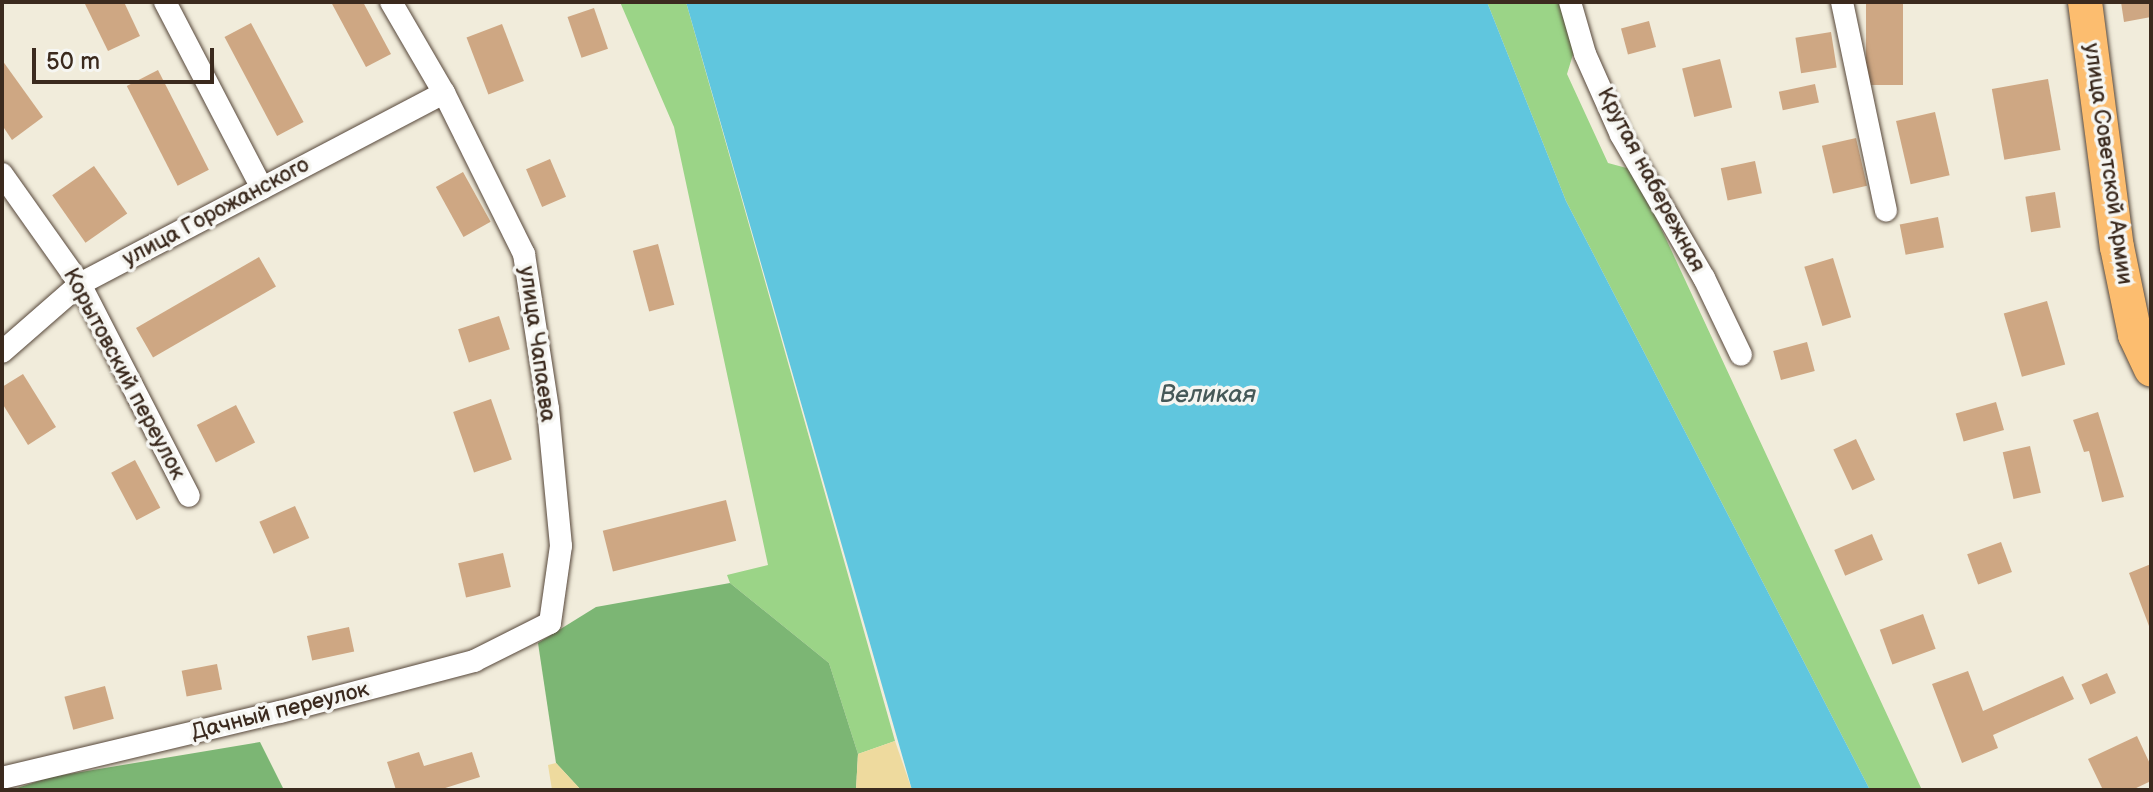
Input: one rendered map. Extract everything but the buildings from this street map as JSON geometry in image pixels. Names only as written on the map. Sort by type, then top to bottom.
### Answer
[{"type":"main road","name":"улица Советской Армии","points":[[2085,2],[2117,247],[2135,335],[2151,370]]},
{"type":"street","points":[[165,2],[262,188]]},
{"type":"street","name":"улица Чапаева","points":[[391,2],[444,93],[524,254],[548,409],[561,546],[550,623]]},
{"type":"street","name":"Крутая набережная","points":[[1570,2],[1585,54],[1621,135],[1704,278],[1741,355]]},
{"type":"street","points":[[1842,2],[1886,210]]},
{"type":"street","name":"улица Горожанского","points":[[2,352],[80,284],[444,93]]},
{"type":"street","name":"Корытовский переулок","points":[[2,174],[80,284],[189,496]]},
{"type":"street","name":"Дачный переулок","points":[[2,778],[280,712],[474,661],[550,623]]},
{"type":"green space","points":[[620,2],[686,2],[895,741],[858,754],[829,663],[730,583],[727,575],[768,565],[674,127]]},
{"type":"green space","points":[[1487,2],[1562,2],[1575,48],[1567,74],[1608,163],[1634,170],[1922,790],[1870,790],[1566,201]]},
{"type":"green space","points":[[730,583],[829,663],[858,754],[856,790],[581,790],[556,763],[538,643],[596,607]]},
{"type":"green space","points":[[260,742],[284,790],[11,790],[51,777]]},
{"type":"sand","points":[[895,741],[912,790],[856,790],[858,754]]},
{"type":"sand","points":[[556,763],[581,790],[552,790],[548,765]]},
{"type":"water","name":"Великая","points":[[686,2],[1487,2],[1566,201],[1870,790],[912,790]]}]
